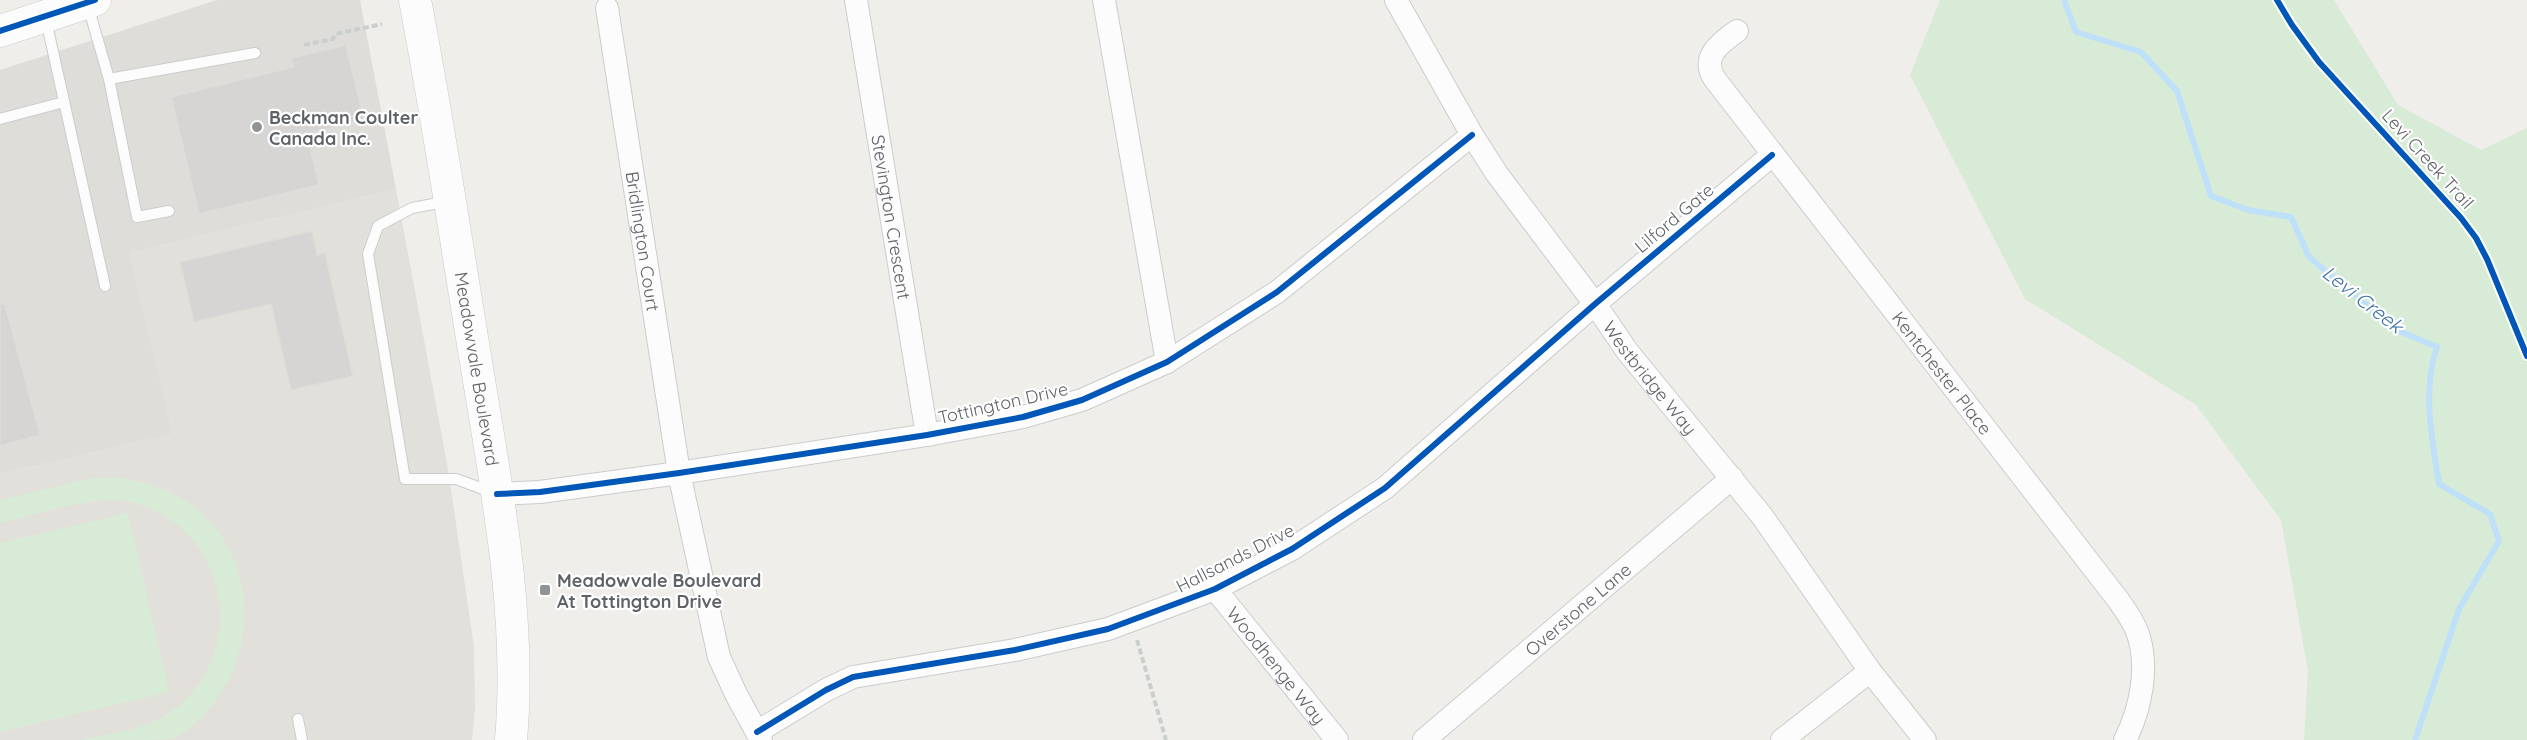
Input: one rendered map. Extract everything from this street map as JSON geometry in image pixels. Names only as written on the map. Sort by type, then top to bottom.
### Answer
[{"type":"main road","name":"Meadowvale Boulevard","points":[[415,0],[439,128],[504,534],[514,679],[511,740]]},
{"type":"main road","points":[[3,28],[91,1]]},
{"type":"street","name":"Stevington Crescent","points":[[856,0],[927,435]]},
{"type":"street","points":[[1104,0],[1167,362]]},
{"type":"street","name":"Westbridge Way","points":[[1396,0],[1472,135],[1497,174],[1595,304],[1627,351],[1762,516],[1870,671],[1925,740]]},
{"type":"street","name":"Bridlington Court","points":[[607,8],[679,474],[719,657],[758,736]]},
{"type":"street","name":"Kentchester Place","points":[[1737,31],[1714,50],[1713,56],[1709,58],[1709,70],[1772,155],[2120,600],[2135,625],[2139,635],[2143,670],[2138,705],[2125,740]]},
{"type":"street","name":"Tottington Drive","points":[[497,494],[540,492],[679,474],[927,435],[1023,417],[1065,405],[1115,386],[1167,362],[1277,292],[1472,135]]},
{"type":"street","name":"Lilford Gate","points":[[1595,304],[1772,155]]},
{"type":"street","name":"Hallsands Drive","points":[[758,736],[826,690],[853,677],[1015,650],[1108,629],[1215,589],[1292,549],[1385,488],[1595,304]]},
{"type":"street","name":"Overstone Lane","points":[[1424,740],[1732,478]]},
{"type":"street","name":"Woodhenge Way","points":[[1215,589],[1337,740]]},
{"type":"street","points":[[1782,740],[1870,671]]},
{"type":"lane","points":[[91,1],[136,217],[169,212]]},
{"type":"lane","points":[[45,16],[105,286]]},
{"type":"lane","points":[[109,79],[255,53]]},
{"type":"lane","points":[[0,119],[64,102]]},
{"type":"lane","points":[[449,201],[412,208],[378,226],[368,254],[405,479],[456,479],[497,494]]},
{"type":"lane","points":[[298,719],[302,740]]},
{"type":"path","points":[[304,45],[333,39],[336,34],[382,24]]},
{"type":"path","points":[[1132,621],[1166,740]]},
{"type":"shaded area","points":[[217,0],[360,0],[396,189],[130,253],[173,434],[0,474],[0,70]]},
{"type":"shaded area","points":[[396,189],[448,469],[474,647],[475,709],[472,740],[0,740],[0,474],[173,434],[130,253]]},
{"type":"green space","points":[[1940,0],[2334,0],[2398,105],[2481,150],[2527,128],[2527,740],[2304,740],[2308,671],[2281,520],[2196,405],[2025,299],[1910,75]]},
{"type":"green space","points":[[116,477],[163,489],[200,512],[219,532],[233,555],[241,581],[245,607],[243,634],[237,660],[225,686],[209,709],[195,724],[171,739],[80,740],[133,729],[163,717],[192,693],[210,664],[219,631],[219,598],[209,566],[191,538],[165,516],[130,502],[116,500],[83,503],[0,523],[0,500],[93,478]]},
{"type":"green space","points":[[128,513],[169,692],[0,732],[0,543]]},
{"type":"building","name":"Beckman Coulter Canada Inc.","points":[[346,45],[364,119],[307,134],[319,185],[199,214],[171,97],[293,67],[291,58]]},
{"type":"building","points":[[312,231],[317,255],[325,253],[353,376],[291,390],[271,304],[194,322],[180,262]]},
{"type":"building","points":[[0,304],[5,304],[40,435],[0,446]]},
{"type":"waterway","name":"Levi Creek","points":[[2064,0],[2076,32],[2141,52],[2177,91],[2211,196],[2248,210],[2291,217],[2309,257],[2397,330],[2437,347],[2432,363],[2429,398],[2431,433],[2439,484],[2490,514],[2499,541],[2459,609],[2415,740]]},
{"type":"cycle path","points":[[0,31],[95,0]]},
{"type":"cycle path","name":"Levi Creek Trail","points":[[2277,0],[2319,62],[2461,218],[2476,238],[2527,356]]},
{"type":"cycle path","points":[[497,494],[540,492],[679,473],[927,435],[1023,417],[1082,400],[1167,362],[1277,292],[1472,135]]},
{"type":"cycle path","points":[[757,732],[826,690],[853,677],[1015,650],[1108,629],[1215,589],[1292,549],[1385,488],[1595,304],[1772,155]]},
{"type":"place","name":"Beckman Coulter Canada Inc.","points":[[257,127]]},
{"type":"place","name":"Meadowvale Boulevard At Tottington Drive","points":[[545,590]]}]
